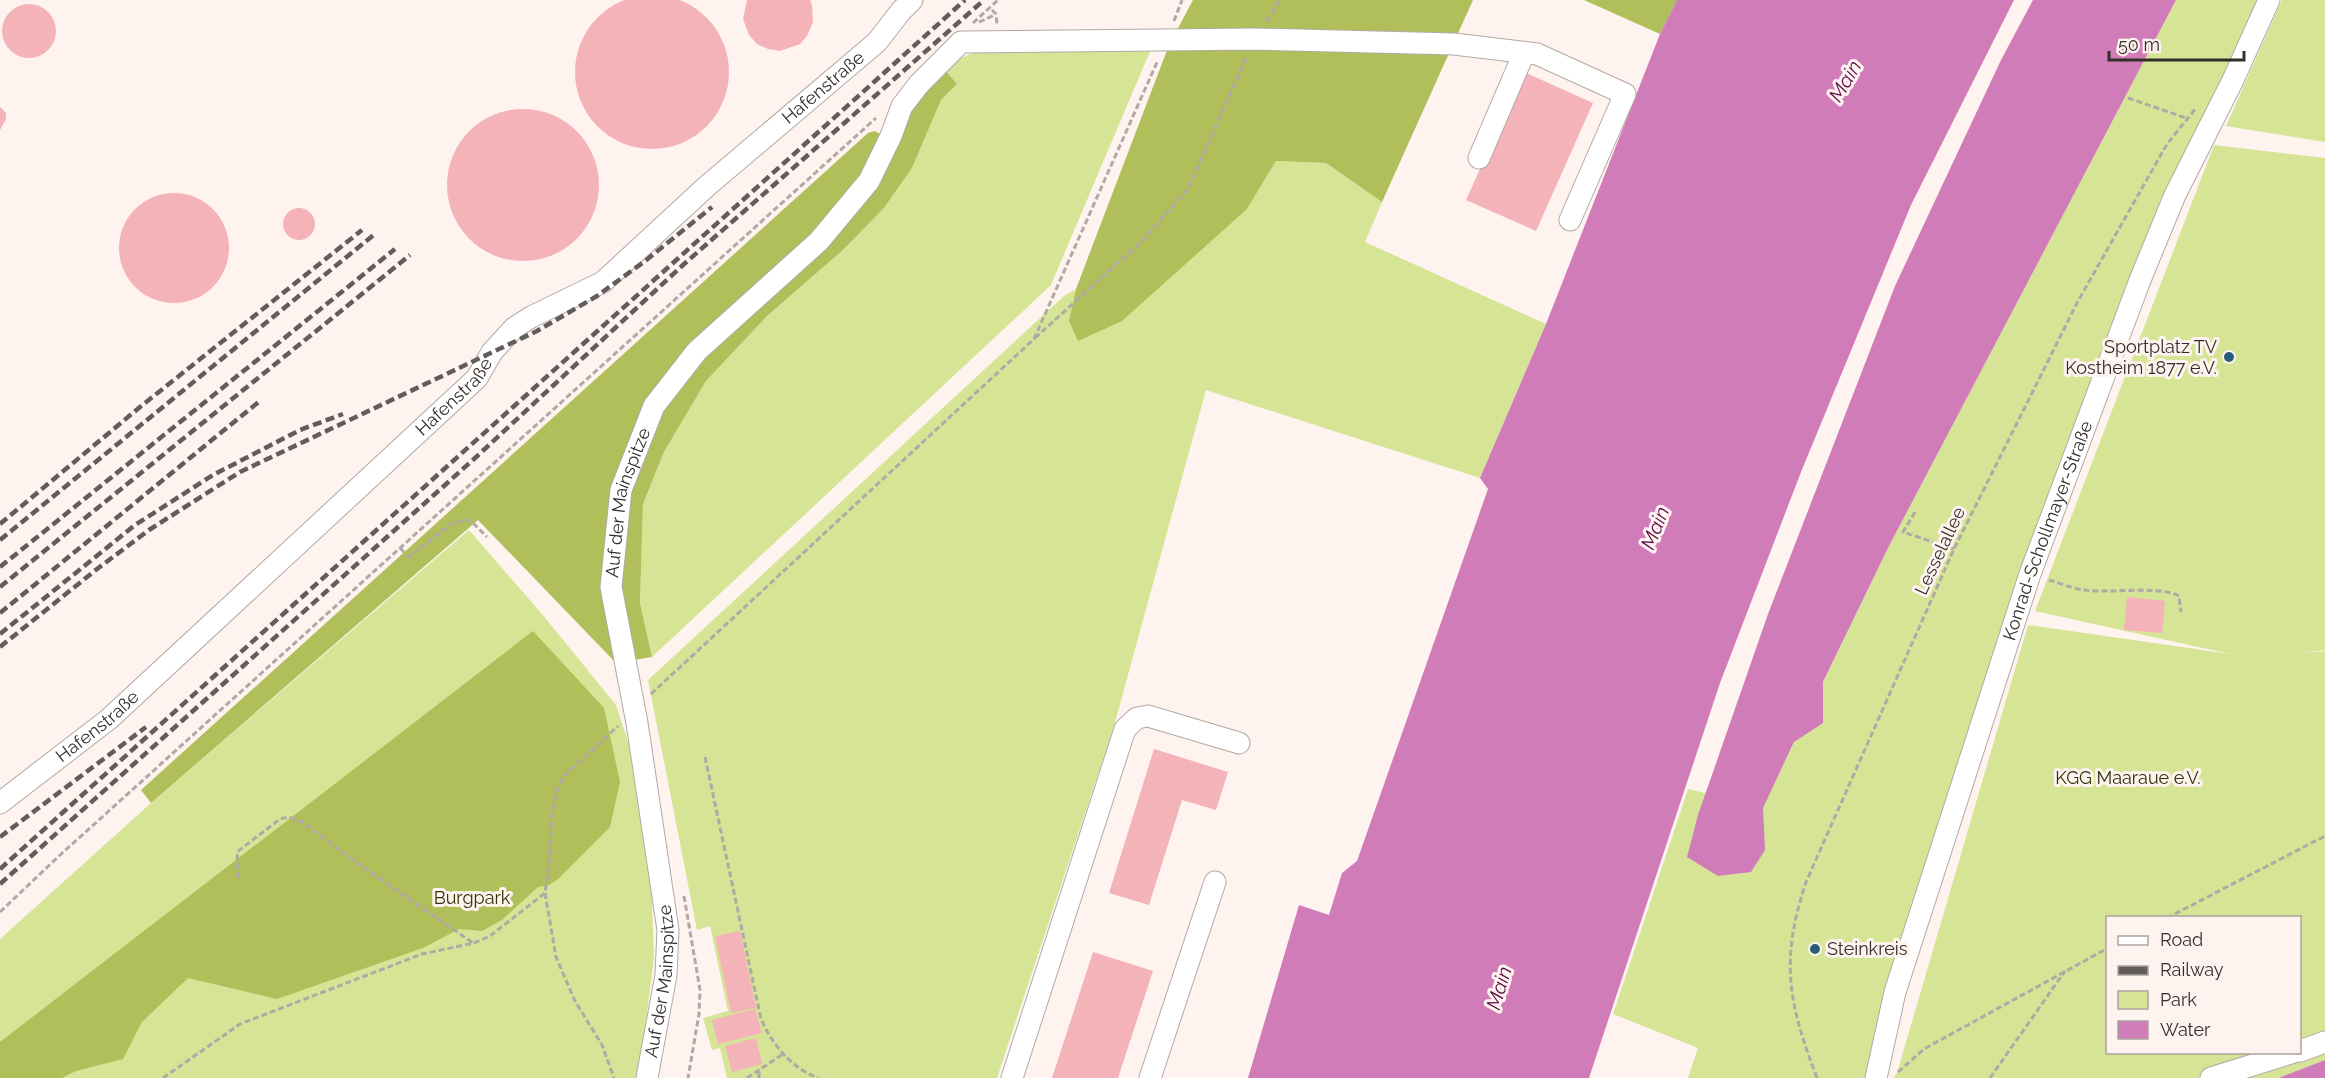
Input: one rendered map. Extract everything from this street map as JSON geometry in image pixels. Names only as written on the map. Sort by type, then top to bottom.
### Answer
[{"type":"street","name":"Konrad-Schollmayer-Straße","points":[[1876,1078],[1895,992],[2030,574],[2140,280],[2175,195],[2270,0]]},
{"type":"street","name":"Hafenstraße","points":[[0,803],[109,719],[477,378],[492,352],[514,328],[531,317],[603,282],[707,186],[877,42],[901,4]]},
{"type":"street","points":[[1167,40],[1255,39],[1454,44],[1537,54],[1625,94],[1570,220]]},
{"type":"street","name":"Auf der Mainspitze","points":[[647,1078],[666,975],[668,930],[635,711],[611,587],[621,490],[654,406],[697,351],[819,241],[869,181],[891,136],[902,106],[919,84],[962,42],[1167,40]]},
{"type":"street","points":[[1479,158],[1524,53]]},
{"type":"street","points":[[1012,1078],[1125,729],[1137,718],[1148,716],[1239,743]]},
{"type":"street","points":[[1150,1078],[1215,882]]},
{"type":"street","points":[[2301,1051],[2325,1042]]},
{"type":"street","points":[[2211,1078],[2291,1054]]},
{"type":"path","points":[[992,10],[996,14],[970,26],[998,0]]},
{"type":"path","points":[[614,1078],[602,1045],[575,1001],[556,957],[545,892],[552,814],[562,777],[1141,242],[1188,189],[1255,39],[1280,0]]},
{"type":"path","points":[[1034,339],[1167,40]]},
{"type":"path","points":[[2128,98],[2186,118]]},
{"type":"path","name":"Lesselallee","points":[[1816,1078],[1803,1040],[1790,989],[1789,961],[1802,896],[1817,857],[1954,549],[2076,303],[2161,153],[2186,118],[2200,104]]},
{"type":"path","points":[[0,912],[872,120],[902,106]]},
{"type":"path","points":[[1915,512],[1903,532],[1954,549]]},
{"type":"path","points":[[400,548],[409,557],[453,523],[470,520],[487,537]]},
{"type":"path","points":[[2030,574],[2083,590],[2170,591],[2179,596],[2181,612]]},
{"type":"path","points":[[705,757],[761,1018],[770,1038],[783,1053],[818,1078]]},
{"type":"path","points":[[238,878],[237,852],[280,819],[289,817],[302,822],[474,943]]},
{"type":"path","points":[[2171,916],[2325,836]]},
{"type":"path","points":[[163,1078],[240,1024],[422,954],[474,943],[490,936],[545,892]]},
{"type":"path","points":[[1893,1078],[1924,1049],[2106,949]]},
{"type":"path","points":[[1990,1078],[2066,970]]},
{"type":"path","points":[[747,1078],[783,1053]]},
{"type":"path","points":[[759,1070],[759,1078]]},
{"type":"green space","points":[[1193,0],[1473,0],[1382,202],[1326,163],[1276,161],[1247,209],[1122,321],[1078,341],[1069,321],[1076,289],[1169,45]]},
{"type":"green space","points":[[1584,0],[1677,0],[1660,34]]},
{"type":"green space","points":[[2176,0],[2269,0],[2233,80],[2030,574],[1876,1078],[1688,1078],[1698,1048],[1613,1014],[1688,789],[1763,807],[1889,546]]},
{"type":"green space","points":[[2282,0],[2325,0],[2325,142],[2226,126]]},
{"type":"green space","points":[[984,47],[1151,49],[1051,285],[652,657],[640,603],[643,504],[664,452],[706,381],[767,316],[843,250],[884,208],[912,168],[941,100],[957,84],[945,70],[957,60]]},
{"type":"green space","points":[[945,70],[957,84],[941,100],[912,168],[884,208],[843,250],[767,316],[706,381],[664,452],[643,504],[640,603],[652,657],[616,663],[478,520],[151,803],[141,790],[868,133],[875,131],[883,136]]},
{"type":"green space","name":"KGG Maaraue e.V.","points":[[2214,145],[2325,158],[2325,650],[2298,653],[2325,651],[2325,1060],[2278,1078],[1893,1078],[1897,1073],[2028,625],[2230,654],[2035,611]]},
{"type":"green space","points":[[1276,161],[1326,163],[1382,202],[1365,242],[1546,324],[1480,478],[1206,390],[1114,726],[997,1078],[727,1078],[720,1048],[712,1050],[703,1018],[728,1011],[710,926],[697,930],[648,680],[1064,296],[1076,289],[1069,321],[1247,209]]},
{"type":"green space","name":"Burgpark","points":[[469,530],[542,614],[616,705],[633,757],[651,873],[654,958],[642,1051],[635,1078],[0,1078],[0,939],[151,803]]},
{"type":"green space","points":[[533,631],[604,708],[620,782],[610,827],[558,879],[549,885],[538,887],[502,920],[482,931],[459,929],[423,948],[277,999],[188,978],[142,1022],[123,1059],[76,1071],[62,1078],[0,1078],[0,1042]]},
{"type":"water","name":"Main","points":[[1677,0],[2014,0],[1911,205],[1801,472],[1720,683],[1589,1078],[1248,1078],[1299,905],[1329,915],[1342,873],[1357,861],[1488,489],[1480,478],[1546,324],[1660,34]]},
{"type":"water","points":[[2033,0],[2176,0],[1889,546],[1823,682],[1823,723],[1794,742],[1763,808],[1765,850],[1751,872],[1718,876],[1687,857],[1698,815],[1768,614],[1895,286],[2001,60]]},
{"type":"water","points":[[2325,1060],[2325,1078],[2278,1078]]},
{"type":"building","points":[[628,-1],[676,-1],[695,8],[707,17],[716,29],[728,57],[728,87],[716,115],[707,127],[695,136],[667,148],[637,148],[609,136],[597,127],[588,115],[576,87],[576,57],[588,29],[597,17],[609,8]]},
{"type":"building","points":[[747,0],[810,0],[813,22],[807,36],[800,44],[780,51],[757,44],[749,35],[743,19]]},
{"type":"building","points":[[24,4],[34,4],[44,8],[52,16],[56,31],[52,46],[44,54],[34,58],[24,58],[14,54],[6,46],[2,36],[2,26],[6,16],[14,8]]},
{"type":"building","points":[[1524,72],[1593,103],[1536,231],[1466,200]]},
{"type":"building","points":[[0,107],[6,113],[6,119],[0,130]]},
{"type":"building","points":[[523,109],[552,115],[565,122],[576,132],[586,143],[593,156],[599,185],[593,214],[586,227],[576,238],[565,248],[552,255],[523,261],[494,255],[481,248],[470,238],[460,227],[453,214],[447,185],[453,156],[460,143],[470,132],[481,122],[494,115]]},
{"type":"building","points":[[174,193],[195,197],[213,209],[225,227],[229,248],[225,269],[213,287],[195,299],[174,303],[153,299],[135,287],[123,269],[119,248],[123,227],[135,209],[153,197]]},
{"type":"building","points":[[299,208],[311,212],[315,224],[311,236],[299,240],[287,236],[283,224],[287,212]]},
{"type":"building","points":[[2127,597],[2165,601],[2162,633],[2124,630]]},
{"type":"building","points":[[1154,749],[1228,772],[1216,810],[1182,800],[1149,905],[1109,893]]},
{"type":"building","points":[[740,931],[756,1008],[731,1013],[715,936]]},
{"type":"building","points":[[1093,952],[1153,971],[1118,1078],[1052,1078]]},
{"type":"building","points":[[755,1009],[762,1033],[718,1044],[712,1020]]},
{"type":"building","points":[[756,1038],[762,1064],[732,1072],[725,1046]]},
{"type":"railway","points":[[0,869],[965,0]]},
{"type":"railway","points":[[0,884],[474,459],[683,265],[984,0]]},
{"type":"railway","points":[[0,647],[149,530],[240,472],[537,331],[597,296],[712,207]]},
{"type":"railway","points":[[0,524],[140,407],[362,230]]},
{"type":"railway","points":[[0,540],[376,233]]},
{"type":"railway","points":[[0,567],[395,249]]},
{"type":"railway","points":[[0,587],[410,255]]},
{"type":"railway","points":[[0,613],[261,400]]},
{"type":"railway","points":[[0,634],[135,525],[213,475],[300,430],[343,414]]},
{"type":"railway","points":[[0,837],[146,727]]},
{"type":"place","name":"Sportplatz TV Kostheim 1877 e.V.","points":[[2229,357]]},
{"type":"place","name":"Steinkreis","points":[[1815,949]]}]
